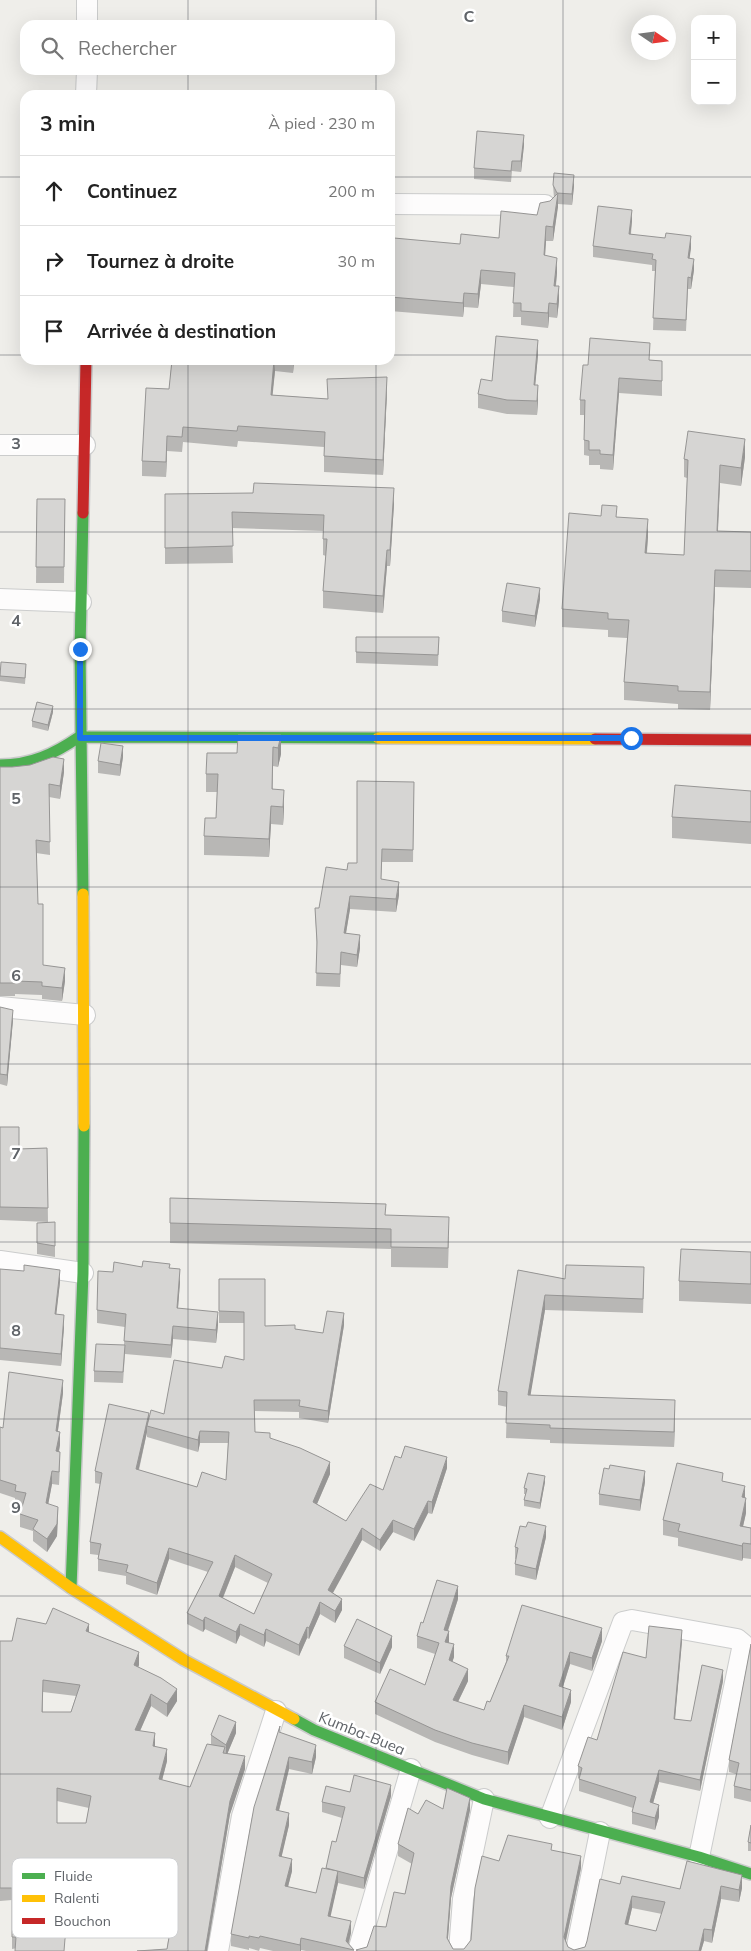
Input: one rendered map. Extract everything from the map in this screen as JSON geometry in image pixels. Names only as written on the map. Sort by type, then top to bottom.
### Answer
[{"type":"main road","points":[[71,1588],[83,1273],[85,1015],[80,738],[86,365]]},
{"type":"main road","points":[[0,765],[14,765],[50,757],[80,738],[751,740]]},
{"type":"main road","name":"Kumba-Buea","points":[[0,1537],[71,1588],[184,1660],[314,1730],[484,1799],[600,1832],[699,1857],[751,1874]]},
{"type":"street","points":[[87,0],[87,20]]},
{"type":"street","points":[[86,75],[86,90]]},
{"type":"street","points":[[395,204],[545,206]]},
{"type":"street","points":[[0,445],[86,446]]},
{"type":"street","points":[[0,599],[82,602]]},
{"type":"street","points":[[0,1007],[85,1015]]},
{"type":"street","points":[[0,1261],[83,1273]]},
{"type":"street","points":[[550,1818],[623,1622],[632,1620],[738,1639],[743,1644],[699,1857]]},
{"type":"street","points":[[218,1951],[242,1816],[276,1711]]},
{"type":"street","points":[[358,1951],[411,1769]]},
{"type":"street","points":[[459,1951],[463,1899],[484,1799]]},
{"type":"street","points":[[576,1951],[600,1832]]},
{"type":"building","points":[[477,131],[524,135],[521,161],[512,161],[511,171],[474,168]]},
{"type":"building","points":[[554,173],[574,175],[572,194],[557,193],[553,185]]},
{"type":"building","points":[[558,193],[553,227],[546,226],[544,255],[557,258],[554,286],[559,286],[557,304],[549,303],[548,313],[521,311],[521,303],[513,303],[515,273],[481,270],[478,294],[464,293],[463,303],[395,297],[395,238],[460,244],[461,234],[499,238],[501,211],[537,215],[540,203],[550,201]]},
{"type":"building","points":[[598,206],[632,210],[629,234],[665,238],[666,233],[691,236],[688,258],[694,259],[691,278],[688,277],[686,320],[653,318],[656,260],[652,259],[653,254],[593,246]]},
{"type":"building","points":[[496,336],[538,340],[534,385],[538,385],[537,401],[507,400],[478,394],[481,379],[492,381]]},
{"type":"building","points":[[590,338],[650,343],[649,360],[662,361],[662,381],[619,378],[613,455],[600,454],[600,450],[589,450],[589,441],[584,440],[585,400],[580,400],[583,365],[588,365]]},
{"type":"building","points":[[171,365],[274,365],[271,395],[328,399],[327,379],[387,377],[383,460],[324,456],[325,432],[238,426],[237,431],[183,427],[182,437],[167,436],[166,462],[142,461],[146,388],[169,389]]},
{"type":"building","points":[[688,431],[745,439],[741,468],[720,465],[717,531],[751,532],[751,571],[715,570],[710,692],[678,691],[678,686],[624,682],[629,620],[608,619],[608,613],[562,609],[569,513],[601,516],[602,505],[617,506],[616,517],[648,519],[645,553],[684,555],[688,460],[684,459]]},
{"type":"building","points":[[254,483],[394,488],[390,550],[387,550],[383,596],[323,591],[327,539],[323,539],[324,515],[232,512],[233,546],[165,548],[165,494],[253,493]]},
{"type":"building","points":[[37,499],[65,499],[64,567],[36,567]]},
{"type":"building","points":[[507,583],[540,588],[535,616],[502,611]]},
{"type":"building","points":[[356,637],[439,637],[438,655],[356,652]]},
{"type":"building","points":[[1,662],[26,664],[25,678],[0,676]]},
{"type":"building","points":[[37,702],[53,706],[48,725],[32,721]]},
{"type":"building","points":[[238,735],[281,735],[278,748],[273,747],[272,789],[284,790],[283,807],[271,806],[269,839],[204,836],[205,818],[216,818],[218,774],[206,774],[207,753],[237,753]]},
{"type":"building","points":[[101,743],[123,746],[120,765],[98,761]]},
{"type":"building","points":[[53,757],[64,759],[60,786],[49,784],[50,842],[36,840],[38,904],[43,904],[43,965],[65,968],[62,988],[42,986],[42,982],[15,981],[15,983],[0,983],[0,767],[30,765]]},
{"type":"building","points":[[357,781],[414,782],[413,850],[382,849],[381,879],[399,882],[396,899],[350,896],[344,933],[360,935],[357,955],[341,952],[340,974],[316,973],[315,908],[319,908],[326,867],[347,870],[348,863],[357,863]]},
{"type":"building","points":[[675,785],[751,791],[751,822],[672,817]]},
{"type":"building","points":[[0,1007],[13,1010],[7,1075],[0,1074]]},
{"type":"building","points":[[0,1127],[19,1127],[19,1149],[47,1148],[48,1208],[0,1207]]},
{"type":"building","points":[[170,1198],[386,1204],[385,1215],[449,1217],[448,1248],[391,1247],[391,1229],[170,1223]]},
{"type":"building","points":[[55,1222],[55,1246],[37,1243],[37,1223]]},
{"type":"building","points":[[681,1249],[751,1252],[751,1284],[679,1281]]},
{"type":"building","points":[[143,1261],[170,1264],[169,1268],[180,1269],[177,1308],[218,1312],[216,1330],[173,1326],[171,1345],[124,1341],[126,1314],[97,1310],[98,1271],[113,1272],[114,1262],[142,1267]]},
{"type":"building","points":[[24,1265],[60,1270],[55,1314],[64,1315],[61,1354],[0,1348],[0,1269],[24,1271]]},
{"type":"building","points":[[566,1265],[644,1267],[643,1299],[545,1295],[528,1395],[675,1400],[674,1432],[550,1428],[550,1425],[506,1423],[507,1392],[498,1391],[518,1270],[565,1279]]},
{"type":"building","points":[[219,1279],[265,1279],[265,1326],[295,1325],[295,1329],[323,1333],[327,1311],[344,1313],[328,1411],[299,1406],[300,1400],[254,1400],[255,1432],[270,1433],[270,1438],[300,1448],[330,1462],[313,1502],[346,1521],[370,1484],[383,1490],[395,1456],[401,1458],[405,1446],[447,1457],[432,1502],[428,1501],[414,1529],[393,1520],[380,1540],[362,1528],[328,1590],[342,1599],[335,1611],[320,1602],[309,1628],[307,1627],[299,1645],[266,1629],[264,1635],[240,1624],[236,1632],[205,1617],[203,1621],[187,1613],[213,1562],[169,1548],[157,1583],[126,1572],[128,1565],[98,1559],[101,1544],[90,1542],[102,1473],[95,1471],[109,1404],[149,1413],[136,1469],[197,1487],[202,1472],[226,1480],[229,1432],[200,1431],[198,1440],[147,1426],[151,1410],[164,1414],[174,1360],[222,1368],[225,1356],[244,1360],[244,1312],[219,1311]],"holes":[[[235,1555],[272,1574],[254,1614],[219,1596]]]},
{"type":"building","points":[[96,1344],[125,1345],[123,1372],[94,1371]]},
{"type":"building","points":[[9,1372],[63,1380],[56,1431],[60,1432],[56,1451],[60,1452],[59,1472],[52,1471],[46,1503],[58,1507],[57,1524],[47,1539],[33,1529],[38,1520],[20,1514],[26,1493],[15,1491],[16,1485],[0,1480],[0,1427],[3,1428]]},
{"type":"building","points":[[677,1463],[723,1473],[722,1481],[745,1486],[742,1497],[746,1498],[740,1526],[751,1528],[751,1544],[743,1543],[742,1546],[678,1531],[680,1524],[663,1520]]},
{"type":"building","points":[[610,1465],[645,1471],[640,1500],[599,1494],[604,1468],[609,1469]]},
{"type":"building","points":[[528,1473],[545,1476],[540,1503],[524,1500],[527,1489],[524,1488]]},
{"type":"building","points":[[528,1522],[546,1526],[536,1569],[515,1564],[518,1548],[515,1547],[520,1526],[526,1527]]},
{"type":"building","points":[[437,1580],[458,1586],[444,1630],[449,1631],[445,1642],[454,1644],[449,1660],[468,1669],[453,1700],[484,1710],[487,1701],[490,1702],[509,1656],[506,1656],[522,1605],[602,1628],[592,1658],[570,1652],[559,1686],[571,1690],[562,1717],[524,1705],[508,1752],[472,1743],[435,1730],[375,1702],[390,1669],[425,1685],[439,1643],[417,1636]]},
{"type":"building","points":[[53,1608],[89,1624],[86,1631],[139,1652],[134,1665],[161,1678],[177,1689],[167,1704],[151,1694],[135,1730],[155,1733],[153,1746],[167,1749],[159,1779],[190,1787],[207,1744],[225,1747],[223,1753],[245,1756],[230,1801],[205,1951],[137,1951],[167,1949],[169,1938],[178,1938],[178,1858],[12,1858],[12,1888],[0,1888],[0,1641],[12,1641],[17,1618],[46,1624]],"holes":[[[43,1680],[80,1685],[71,1712],[42,1712]],[[57,1788],[91,1796],[86,1823],[57,1823]]]},
{"type":"building","points":[[357,1619],[392,1636],[380,1663],[344,1646]]},
{"type":"building","points":[[649,1626],[682,1630],[674,1719],[691,1721],[702,1665],[723,1670],[700,1780],[659,1770],[650,1802],[659,1805],[655,1818],[632,1812],[636,1797],[579,1779],[582,1768],[578,1766],[588,1737],[597,1740],[623,1652],[646,1658]]},
{"type":"building","points":[[751,1644],[751,1790],[734,1786],[739,1763],[729,1760]]},
{"type":"building","points":[[219,1715],[236,1722],[226,1745],[211,1735]]},
{"type":"building","points":[[280,1726],[279,1732],[316,1745],[312,1762],[289,1757],[276,1810],[289,1813],[279,1856],[292,1859],[285,1886],[316,1893],[322,1868],[338,1871],[328,1916],[351,1921],[346,1941],[354,1950],[301,1938],[300,1945],[260,1936],[259,1938],[249,1936],[249,1938],[231,1934],[254,1807]]},
{"type":"building","points":[[354,1775],[391,1785],[364,1878],[326,1868],[332,1841],[336,1842],[345,1807],[322,1802],[326,1786],[350,1792]]},
{"type":"building","points":[[447,1788],[470,1798],[451,1886],[447,1938],[453,1949],[464,1949],[471,1940],[475,1888],[482,1856],[499,1861],[508,1835],[552,1844],[551,1850],[581,1856],[564,1937],[568,1947],[574,1950],[585,1947],[600,1879],[620,1884],[622,1876],[680,1889],[687,1861],[742,1875],[739,1890],[721,1886],[712,1930],[704,1929],[699,1951],[356,1950],[367,1947],[374,1926],[386,1927],[394,1892],[405,1894],[414,1853],[398,1844],[408,1808],[418,1814],[426,1800],[443,1809]],"holes":[[[632,1896],[665,1902],[656,1931],[625,1924]]]},
{"type":"building","points":[[751,1825],[751,1843],[748,1842]]},
{"type":"building","points":[[16,1938],[65,1938],[64,1951],[15,1951]]},
{"type":"traffic: fast","points":[[83,513],[80,649],[83,894]]},
{"type":"traffic: fast","points":[[0,765],[32,761],[60,749],[79,737],[378,738]]},
{"type":"traffic: fast","points":[[71,1588],[83,1273],[84,1126]]},
{"type":"traffic: fast","points":[[294,1719],[314,1730],[484,1799],[699,1857],[751,1874]]},
{"type":"traffic: slow","points":[[378,738],[595,739]]},
{"type":"traffic: slow","points":[[83,894],[84,1126]]},
{"type":"traffic: slow","points":[[0,1537],[71,1588],[184,1660],[294,1719]]},
{"type":"traffic: jam","points":[[83,513],[86,365]]},
{"type":"traffic: jam","points":[[595,739],[751,740]]},
{"type":"route","points":[[80,649],[80,738],[631,738]]}]
